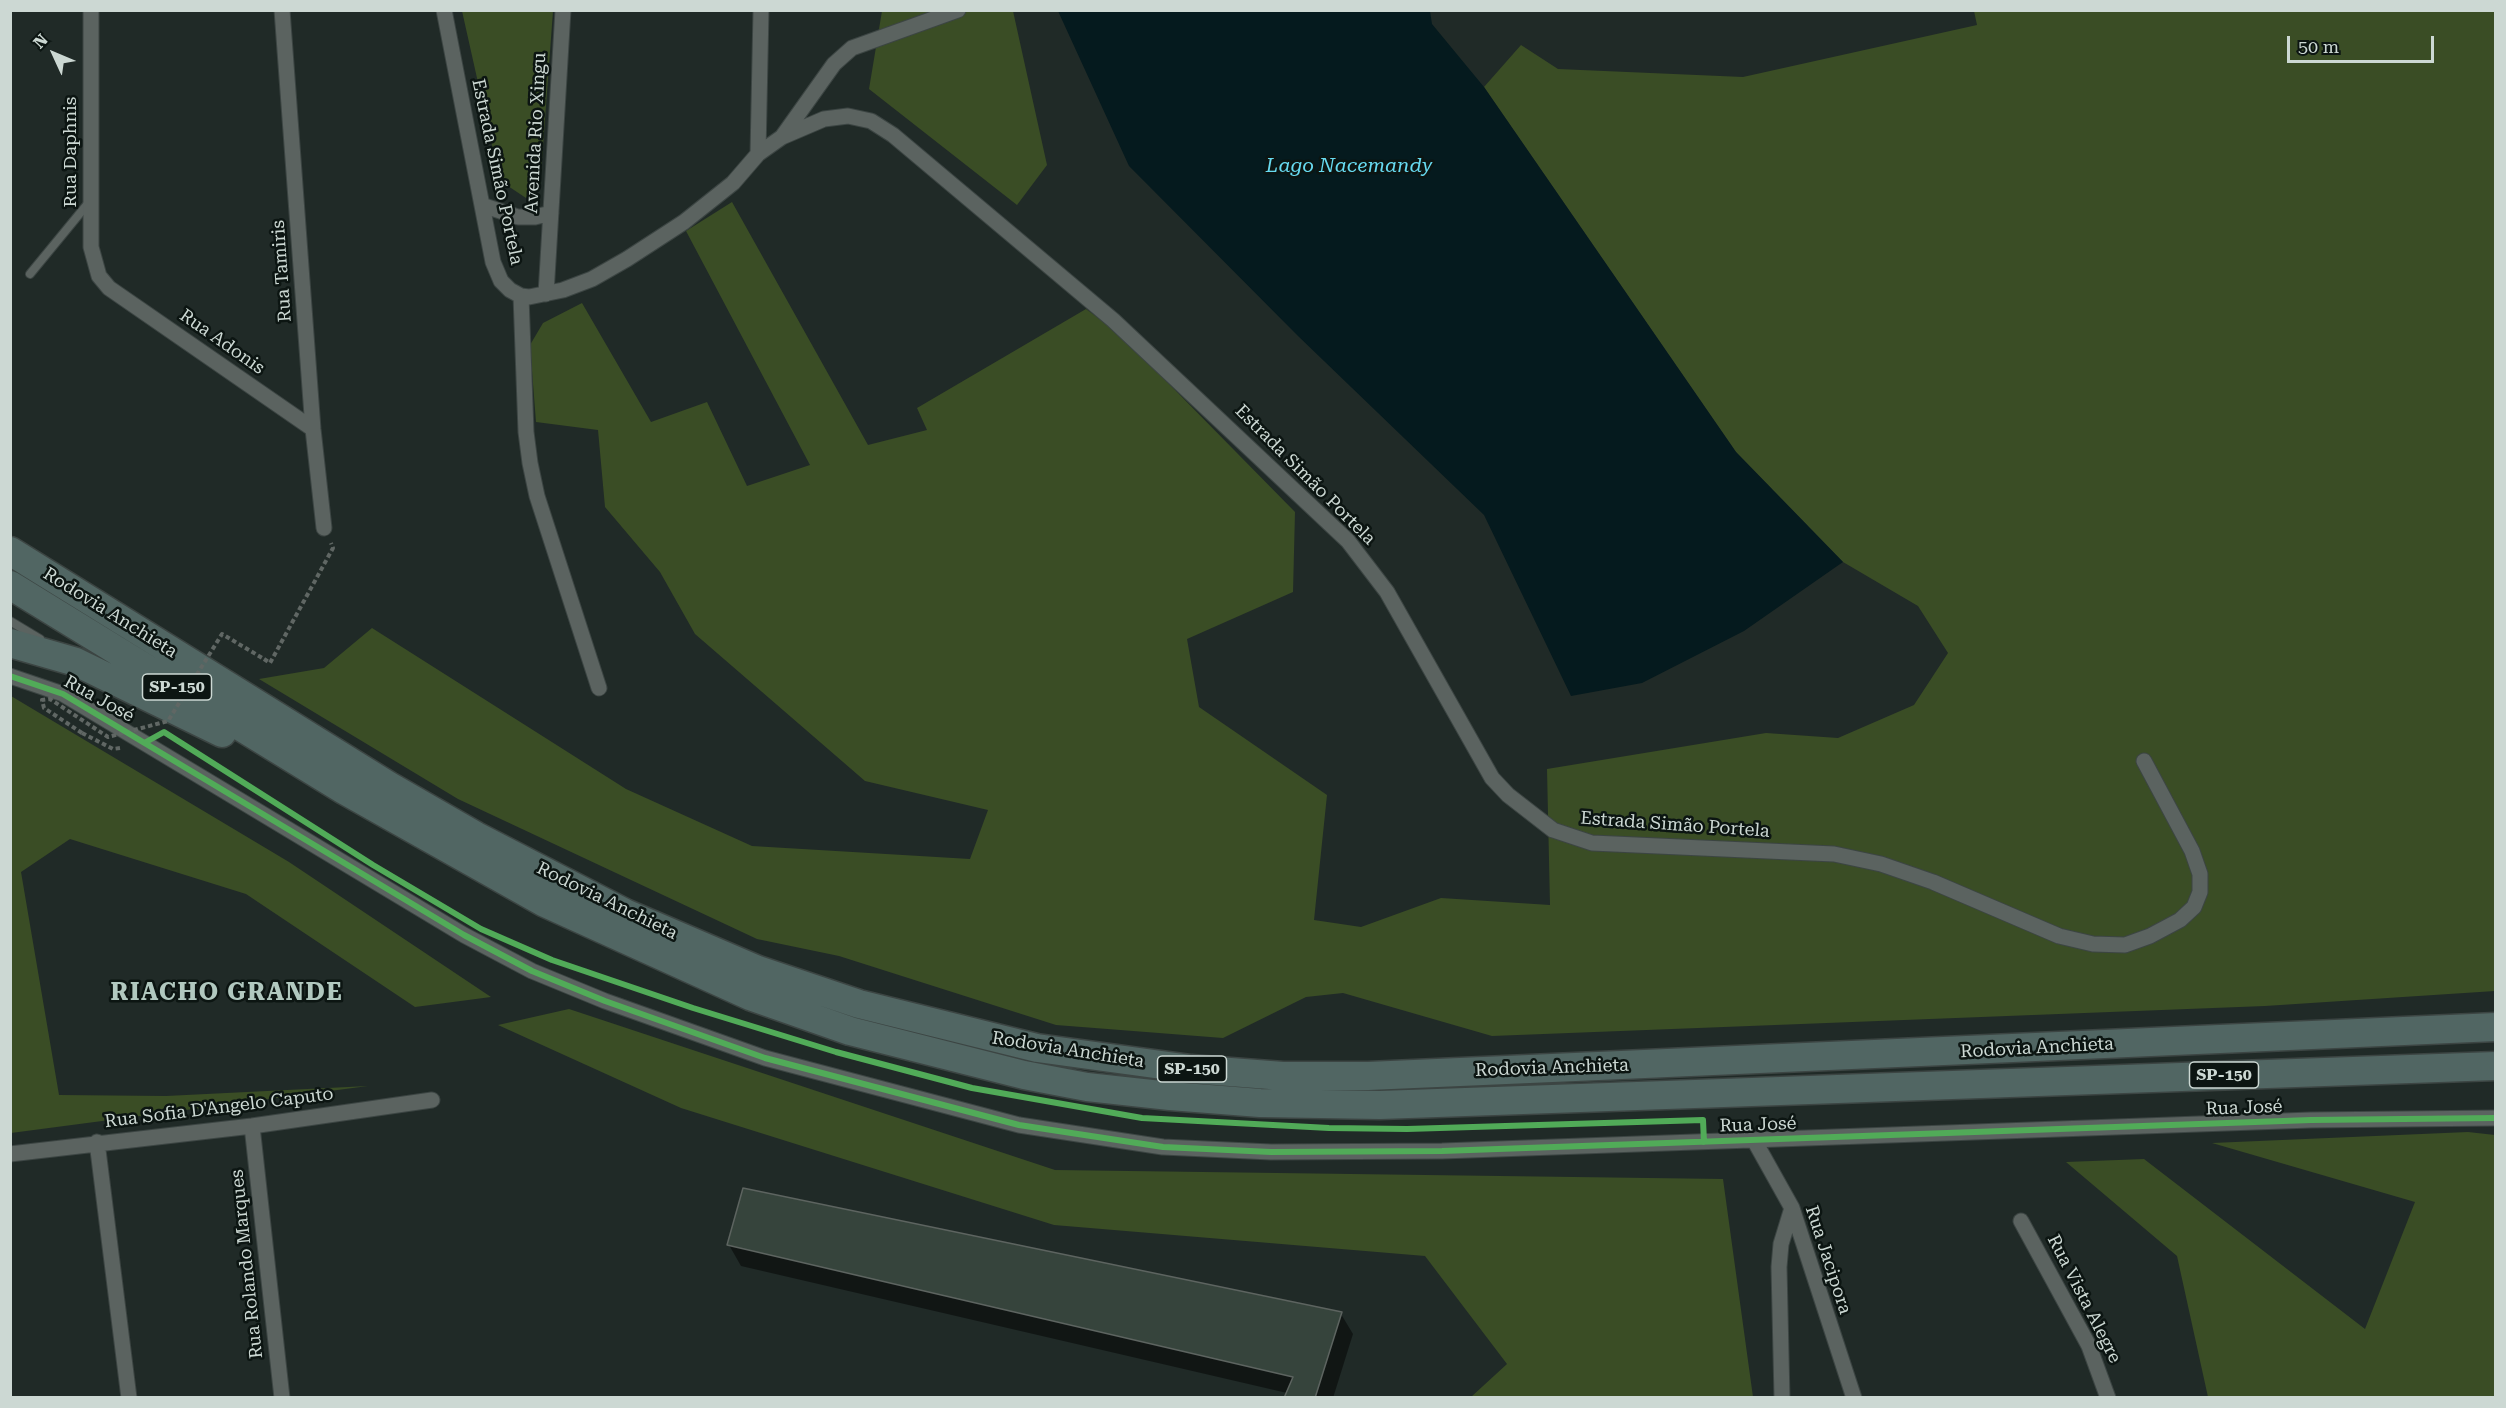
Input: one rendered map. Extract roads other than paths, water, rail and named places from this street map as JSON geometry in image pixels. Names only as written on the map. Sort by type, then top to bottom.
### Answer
[{"type":"highway","name":"Rodovia Anchieta","points":[[10,551],[389,786],[476,836],[625,913],[758,970],[859,1004],[1037,1048],[1191,1069],[1283,1076],[1368,1076],[2496,1027]]},
{"type":"highway","name":"Rodovia Anchieta","points":[[10,585],[344,790],[545,903],[750,996],[850,1031],[1024,1075],[1087,1087],[1260,1103],[1380,1105],[2496,1066]]},
{"type":"highway","points":[[10,643],[76,662],[344,790]]},
{"type":"street","name":"Rua Daphnis","points":[[91,10],[91,247],[99,276],[109,288]]},
{"type":"street","name":"Rua Tamiris","points":[[282,10],[313,429],[324,528]]},
{"type":"street","name":"Estrada Simão Portela","points":[[444,10],[493,262],[501,280],[510,290],[521,296],[546,294],[592,279],[684,222],[733,183],[758,154],[782,137],[824,119],[848,116],[871,121],[893,135],[1165,366],[1355,550],[1387,592],[1492,778],[1508,795],[1553,830],[1593,843],[1834,854],[1881,864],[1933,882],[2060,936],[2093,944],[2125,945],[2150,936],[2180,920],[2194,907],[2200,892],[2200,874],[2192,851],[2144,761]]},
{"type":"street","name":"Avenida Rio Xingu","points":[[546,294],[563,10]]},
{"type":"street","points":[[758,154],[760,10]]},
{"type":"street","points":[[782,137],[834,64],[852,48],[958,10]]},
{"type":"street","points":[[482,205],[518,217],[535,217],[551,213]]},
{"type":"street","name":"Rua Adonis","points":[[109,288],[313,429]]},
{"type":"street","points":[[521,296],[530,464],[537,496],[599,688]]},
{"type":"street","name":"Rua José","points":[[10,676],[63,694],[464,935],[532,971],[605,1001],[765,1058],[892,1094],[1020,1125],[1174,1147],[1271,1152],[1431,1151],[2322,1120],[2496,1118]]},
{"type":"street","name":"Rua Sofia D'Angelo Caputo","points":[[10,1154],[97,1142],[252,1126],[432,1100]]},
{"type":"street","name":"Rua Rolando Marques","points":[[252,1126],[282,1398]]},
{"type":"street","name":"Rua Jacipora","points":[[1754,1140],[1792,1208],[1854,1398]]},
{"type":"street","points":[[97,1142],[129,1398]]},
{"type":"street","points":[[1782,1398],[1779,1267],[1781,1244],[1792,1208]]},
{"type":"street","name":"Rua Vista Alegre","points":[[2021,1221],[2089,1346],[2108,1398]]},
{"type":"lane","points":[[30,274],[91,201]]},
{"type":"lane","points":[[10,621],[76,662]]},
{"type":"water","name":"Lago Nacemandy","points":[[1058,11],[1430,11],[1432,24],[1484,87],[1736,452],[1843,562],[1744,631],[1642,683],[1571,696],[1484,515],[1298,336],[1129,166]]},
{"type":"district","name":"RIACHO GRANDE","points":[[227,993]]}]
